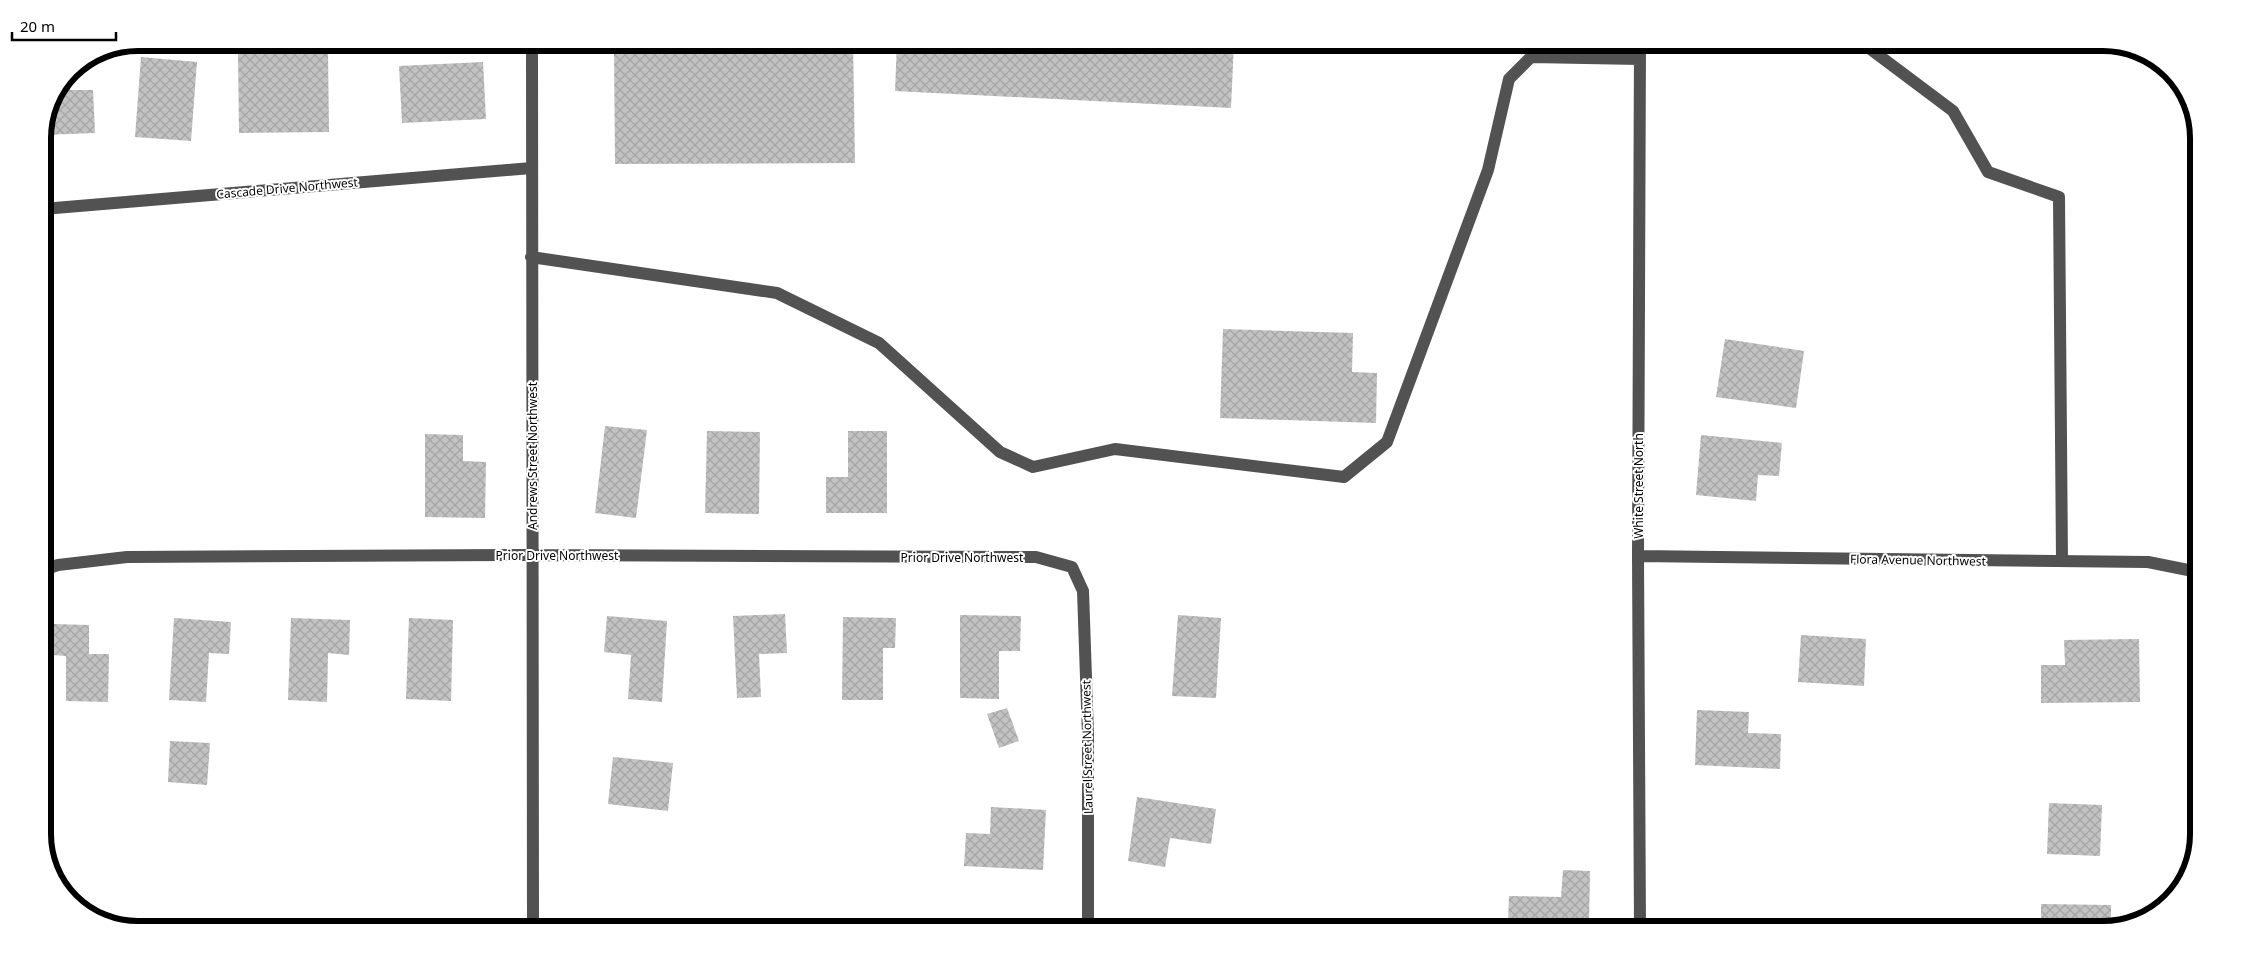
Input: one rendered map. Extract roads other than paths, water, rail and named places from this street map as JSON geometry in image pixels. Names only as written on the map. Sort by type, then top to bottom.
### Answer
[{"type":"street","name":"Andrews Street Northwest","points":[[532,51],[533,921]]},
{"type":"street","name":"White Street North","points":[[1640,51],[1638,556],[1640,921]]},
{"type":"street","points":[[1873,51],[1953,111],[1988,172],[2059,197],[2062,561]]},
{"type":"street","points":[[532,257],[777,293],[879,344],[1000,452],[1033,467],[1114,449],[1344,477],[1386,442],[1488,170],[1509,79],[1531,57],[1640,59]]},
{"type":"street","name":"Cascade Drive Northwest","points":[[51,208],[531,168]]},
{"type":"street","name":"Prior Drive Northwest","points":[[51,567],[127,557],[533,555],[1036,557],[1072,567]]},
{"type":"street","name":"Flora Avenue Northwest","points":[[1638,556],[2148,562],[2190,570]]},
{"type":"street","name":"Laurel Street Northwest","points":[[1072,567],[1083,591],[1088,735],[1088,921]]}]
